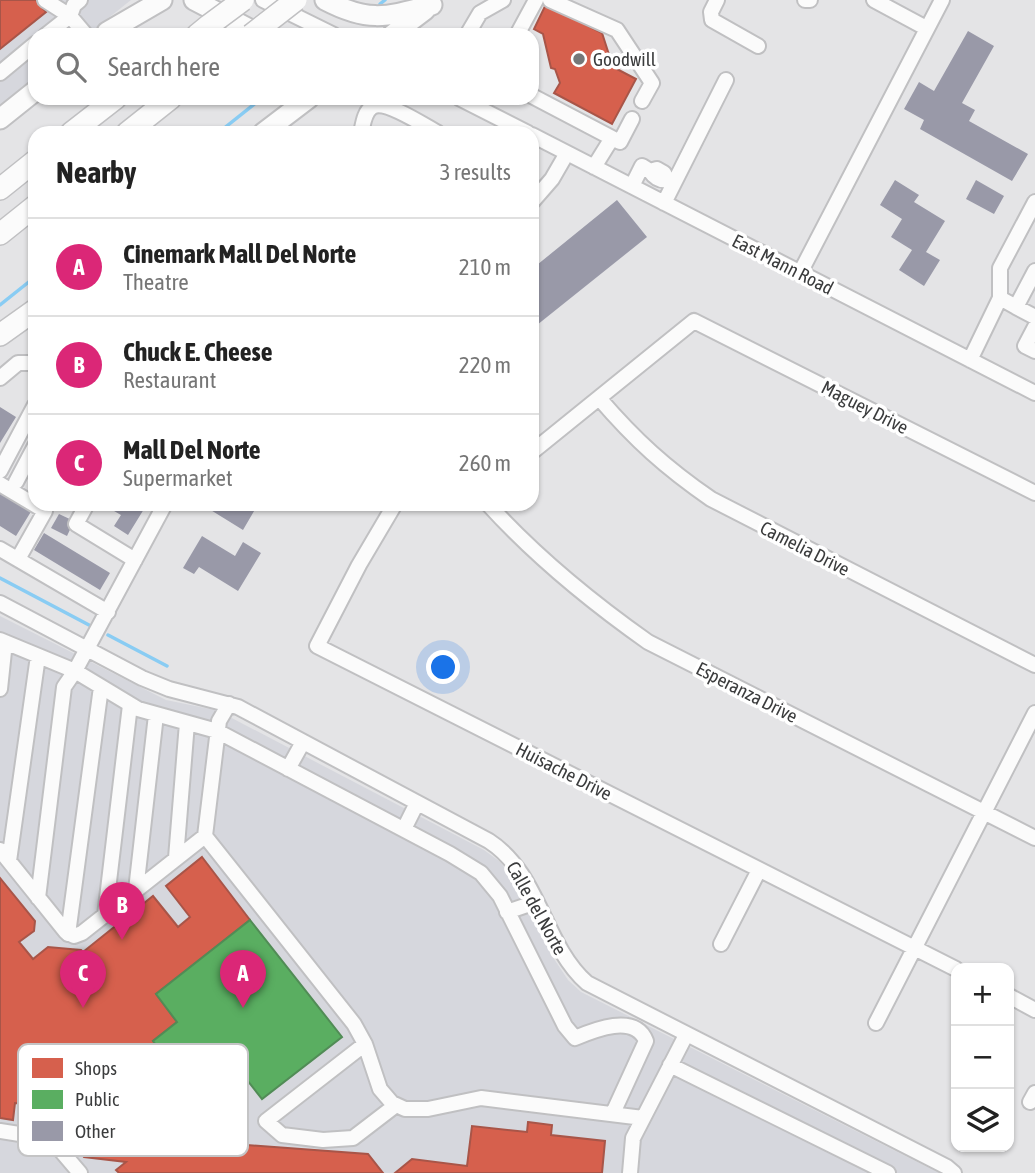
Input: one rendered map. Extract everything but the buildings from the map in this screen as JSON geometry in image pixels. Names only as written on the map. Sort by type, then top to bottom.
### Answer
[{"type":"highway","points":[[206,28],[243,0]]},
{"type":"highway","points":[[260,28],[296,0]]},
{"type":"highway","points":[[80,126],[107,105]]},
{"type":"highway","points":[[136,126],[162,105]]},
{"type":"highway","points":[[0,189],[28,167]]},
{"type":"highway","points":[[0,234],[28,212]]},
{"type":"highway","points":[[0,335],[28,320]]},
{"type":"main road","points":[[112,28],[146,0]]},
{"type":"main road","points":[[115,28],[162,0]]},
{"type":"main road","points":[[194,0],[248,28]]},
{"type":"main road","points":[[325,0],[352,13],[371,17],[397,14],[436,2]]},
{"type":"main road","points":[[401,28],[436,2]]},
{"type":"main road","points":[[0,119],[28,96]]},
{"type":"main road","points":[[271,126],[284,105]]},
{"type":"main road","points":[[273,126],[300,105]]},
{"type":"main road","points":[[0,343],[28,322]]},
{"type":"street","points":[[45,0],[72,5]]},
{"type":"street","points":[[264,0],[320,28]]},
{"type":"street","points":[[471,28],[480,13],[503,0]]},
{"type":"street","points":[[521,28],[536,0]]},
{"type":"street","points":[[550,0],[617,30],[652,83],[642,101]]},
{"type":"street","points":[[717,0],[711,12],[712,20],[758,46]]},
{"type":"street","points":[[874,0],[926,27]]},
{"type":"street","points":[[800,273],[942,0]]},
{"type":"street","points":[[52,28],[72,5]]},
{"type":"street","points":[[72,5],[83,28]]},
{"type":"street","points":[[0,72],[28,50]]},
{"type":"street","points":[[664,203],[670,182],[726,80]]},
{"type":"street","points":[[539,100],[620,142],[632,119]]},
{"type":"street","points":[[363,126],[367,113],[372,107],[379,105],[397,110],[426,126]]},
{"type":"street","name":"East Mann Road","points":[[471,105],[511,126]]},
{"type":"street","points":[[594,167],[612,138]]},
{"type":"street","name":"East Mann Road","points":[[539,140],[1035,393]]},
{"type":"street","points":[[539,194],[552,179],[567,153]]},
{"type":"street","points":[[632,186],[642,166],[650,171],[657,169],[664,173],[670,182]]},
{"type":"street","points":[[970,359],[1000,298],[1000,268],[1035,202]]},
{"type":"street","points":[[1016,307],[1035,271]]},
{"type":"street","points":[[1000,298],[1035,317]]},
{"type":"street","name":"Maguey Drive","points":[[599,398],[694,321],[1035,493]]},
{"type":"street","points":[[1035,327],[1025,346],[1035,351]]},
{"type":"street","points":[[1,374],[18,363],[28,363]]},
{"type":"street","points":[[539,446],[599,398]]},
{"type":"street","name":"Camelia Drive","points":[[599,398],[630,434],[671,471],[712,499],[1035,665]]},
{"type":"street","points":[[0,471],[28,418]]},
{"type":"street","points":[[16,482],[28,459]]},
{"type":"street","points":[[0,484],[28,501]]},
{"type":"street","points":[[18,559],[45,511]]},
{"type":"street","points":[[83,511],[76,524],[135,560]]},
{"type":"street","points":[[38,898],[64,687],[89,649],[161,511]]},
{"type":"street","name":"Huisache Drive","points":[[391,511],[317,646],[951,966]]},
{"type":"street","name":"Esperanza Drive","points":[[495,511],[554,570],[648,642],[1035,838]]},
{"type":"street","points":[[0,549],[108,612]]},
{"type":"street","name":"Calle del Norte","points":[[0,603],[142,678],[229,704],[503,850],[521,872],[568,963],[587,984],[947,1167],[954,1173]]},
{"type":"street","points":[[0,689],[3,641],[75,671],[130,705],[156,715],[218,731],[404,829],[481,873],[500,896],[565,1026],[575,1038],[614,1026],[631,1027],[643,1035],[646,1041],[613,1113]]},
{"type":"street","points":[[38,656],[4,856],[68,934],[78,936],[205,836]]},
{"type":"street","points":[[68,934],[101,687]]},
{"type":"street","points":[[229,704],[219,721],[205,836],[354,1024],[365,1044],[380,1089],[396,1105],[405,1109],[417,1110],[481,1098],[643,1118]]},
{"type":"street","points":[[105,915],[130,705]]},
{"type":"street","points":[[876,1023],[1035,713]]},
{"type":"street","points":[[136,890],[156,715]]},
{"type":"street","points":[[176,858],[187,723]]},
{"type":"street","points":[[288,769],[303,742]]},
{"type":"street","points":[[404,829],[417,803]]},
{"type":"street","points":[[721,944],[759,870]]},
{"type":"street","points":[[507,912],[536,902]]},
{"type":"street","points":[[1014,999],[1035,1010]]},
{"type":"street","points":[[629,1173],[633,1138],[686,1035]]},
{"type":"street","points":[[365,1044],[267,1121],[282,1135],[323,1140],[353,1138],[396,1105]]},
{"type":"street","points":[[670,1065],[888,1173]]},
{"type":"street","points":[[0,1131],[18,1134]]},
{"type":"street","points":[[66,1156],[80,1173]]},
{"type":"shaded area","points":[[0,0],[131,0],[96,28],[28,28],[28,83],[0,105]]},
{"type":"shaded area","points":[[0,616],[166,700],[215,710],[228,716],[484,850],[499,861],[511,875],[554,959],[568,980],[581,992],[939,1173],[0,1173]]},
{"type":"waterway","points":[[380,4],[385,0]]},
{"type":"waterway","points":[[227,126],[253,105]]},
{"type":"waterway","points":[[0,305],[28,283]]},
{"type":"waterway","points":[[0,578],[89,625]]},
{"type":"waterway","points":[[108,635],[167,666]]},
{"type":"place","name":"Goodwill","points":[[579,59]]},
{"type":"place","name":"Chuck E. Cheese","points":[[122,940]]},
{"type":"place","name":"Mall Del Norte","points":[[83,1008]]},
{"type":"place","name":"Cinemark Mall Del Norte","points":[[243,1008]]}]
